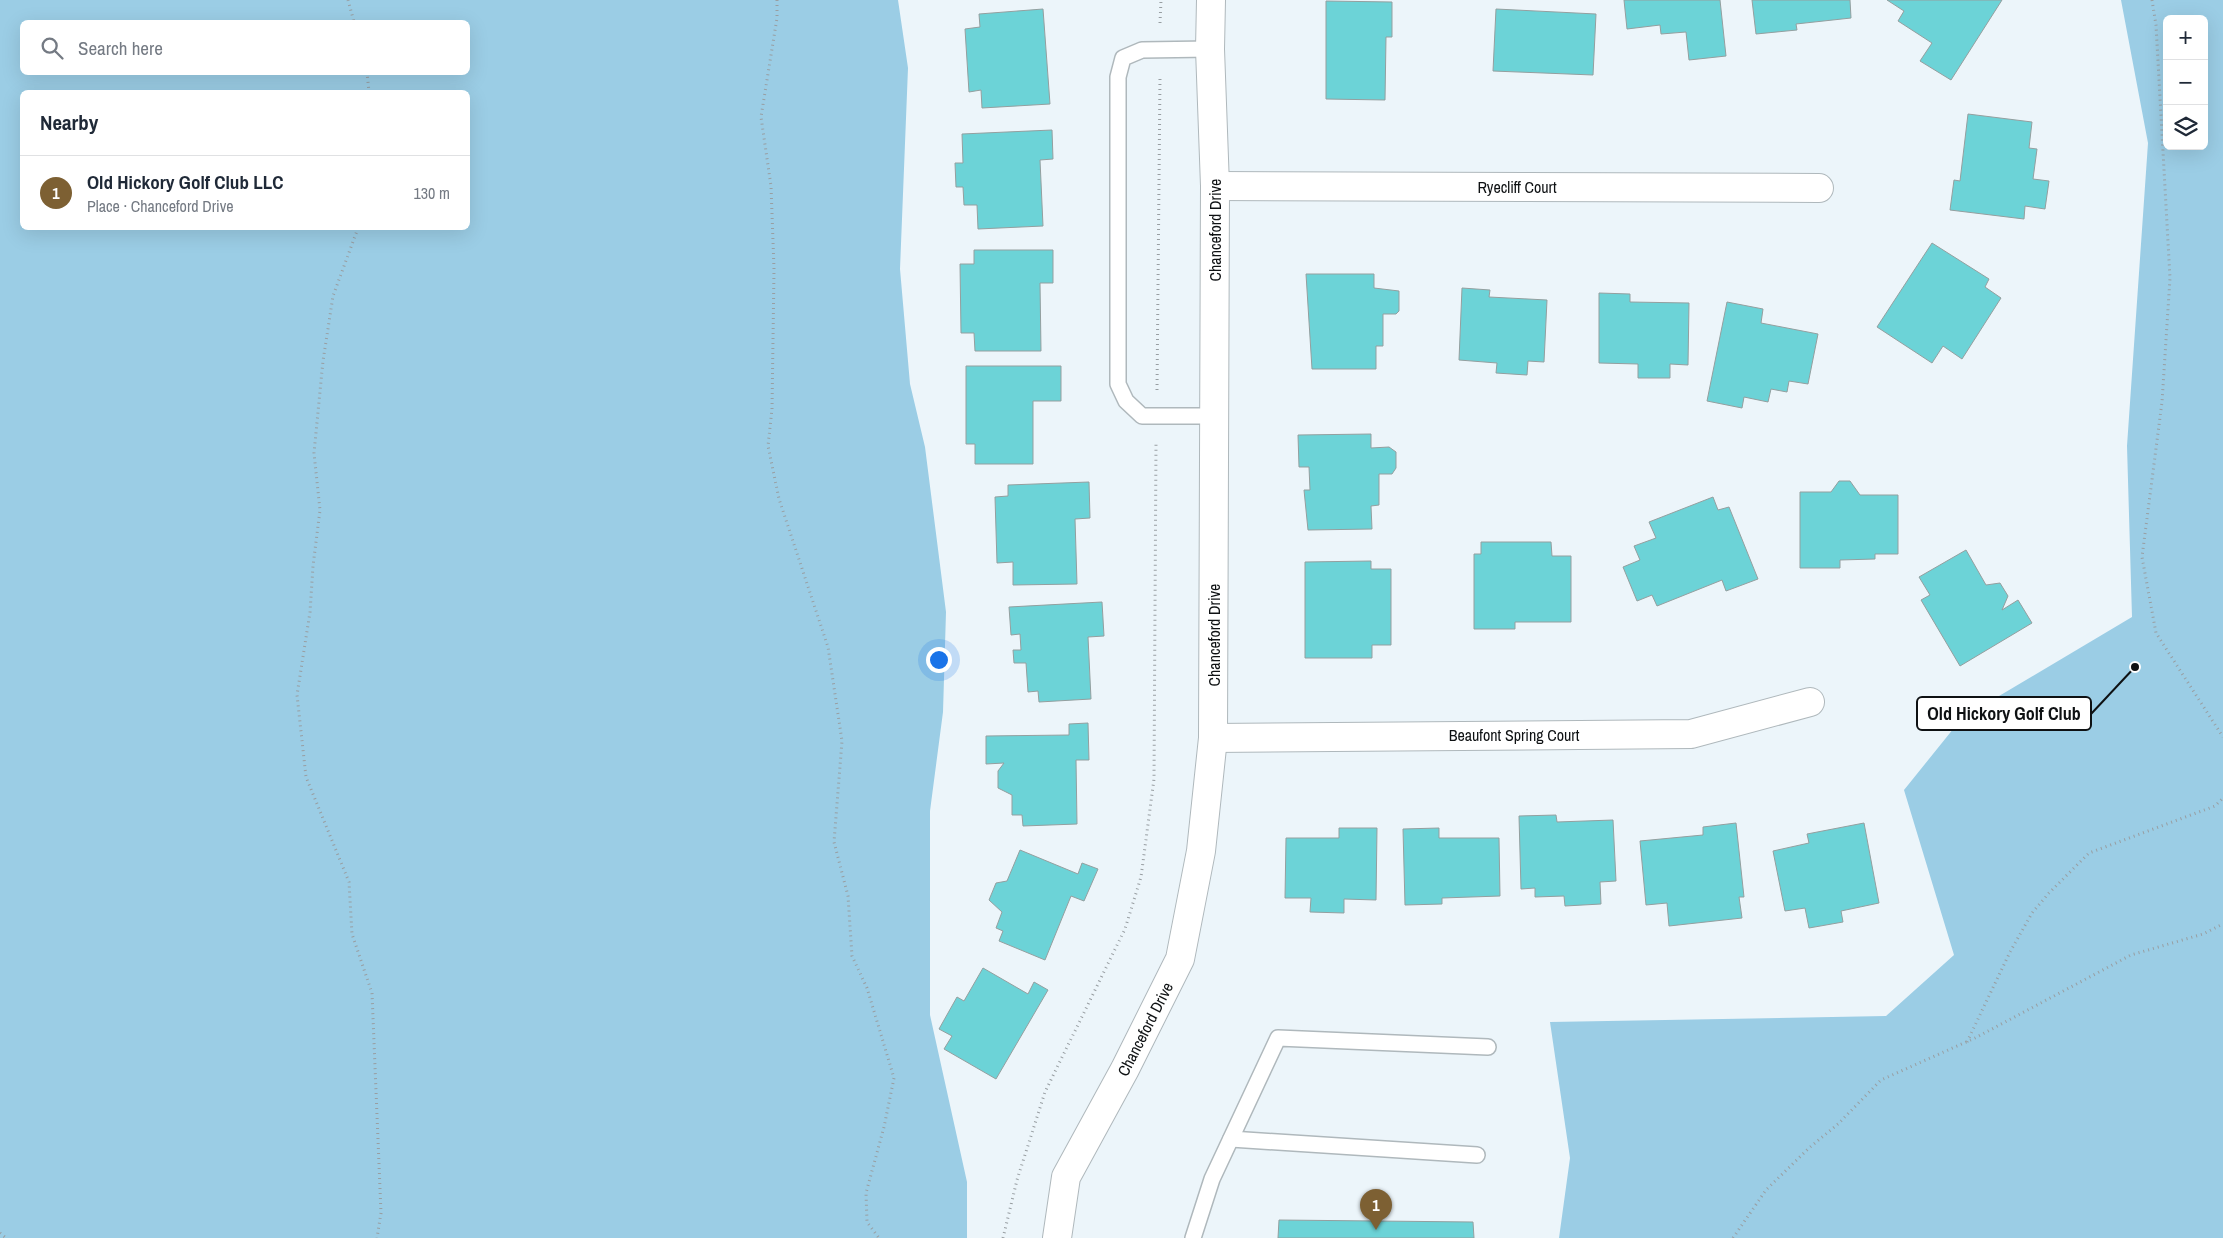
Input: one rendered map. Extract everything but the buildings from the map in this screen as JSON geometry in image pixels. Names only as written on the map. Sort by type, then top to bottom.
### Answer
[{"type":"street","name":"Chanceford Drive","points":[[1058,1238],[1066,1177],[1125,1069],[1180,959],[1201,851],[1214,738],[1215,186],[1210,49],[1211,0]]},
{"type":"street","name":"Ryecliff Court","points":[[1215,186],[1819,188]]},
{"type":"street","name":"Beaufont Spring Court","points":[[1214,738],[1692,734],[1810,702]]},
{"type":"lane","points":[[1210,49],[1142,50],[1123,58],[1118,77],[1118,384],[1126,401],[1142,416],[1214,416]]},
{"type":"lane","points":[[1193,1238],[1212,1179],[1278,1038],[1488,1047]]},
{"type":"lane","points":[[1231,1138],[1477,1155]]},
{"type":"path","points":[[348,0],[353,20]]},
{"type":"path","points":[[777,0],[777,18],[761,116],[771,186],[774,269],[772,409],[768,446],[779,499],[828,647],[842,741],[834,842],[848,896],[852,956],[867,988],[894,1078],[884,1127],[866,1194],[867,1222],[878,1238]]},
{"type":"path","points":[[1003,1238],[1017,1180],[1045,1092],[1125,929],[1141,877],[1154,779],[1154,576],[1160,0]]},
{"type":"path","points":[[2152,0],[2156,25],[2170,278],[2162,402],[2142,557],[2156,634],[2223,737]]},
{"type":"path","points":[[367,75],[369,90]]},
{"type":"path","points":[[357,230],[333,296],[323,361],[314,453],[320,510],[313,566],[310,612],[297,695],[306,777],[350,882],[352,934],[372,993],[381,1213],[377,1238]]},
{"type":"path","points":[[1966,1042],[2010,952],[2032,913],[2049,892],[2089,853],[2215,806],[2223,798]]},
{"type":"path","points":[[1733,1238],[1766,1190],[1809,1148],[1838,1124],[1881,1080],[1966,1042],[2131,955],[2203,934],[2223,924]]},
{"type":"path","points":[[0,1234],[6,1238]]},
{"type":"shaded area","points":[[0,0],[898,0],[908,68],[900,269],[910,384],[925,447],[946,612],[943,712],[930,811],[930,1015],[967,1182],[967,1238],[0,1238]]},
{"type":"shaded area","points":[[2121,0],[2223,0],[2223,1238],[1559,1238],[1570,1158],[1550,1022],[1886,1016],[1954,955],[1904,790],[1962,718],[2132,617],[2127,446],[2148,143]]},
{"type":"place","name":"Old Hickory Golf Club","points":[[2135,667]]},
{"type":"place","name":"Old Hickory Golf Club LLC","points":[[1376,1230]]}]
